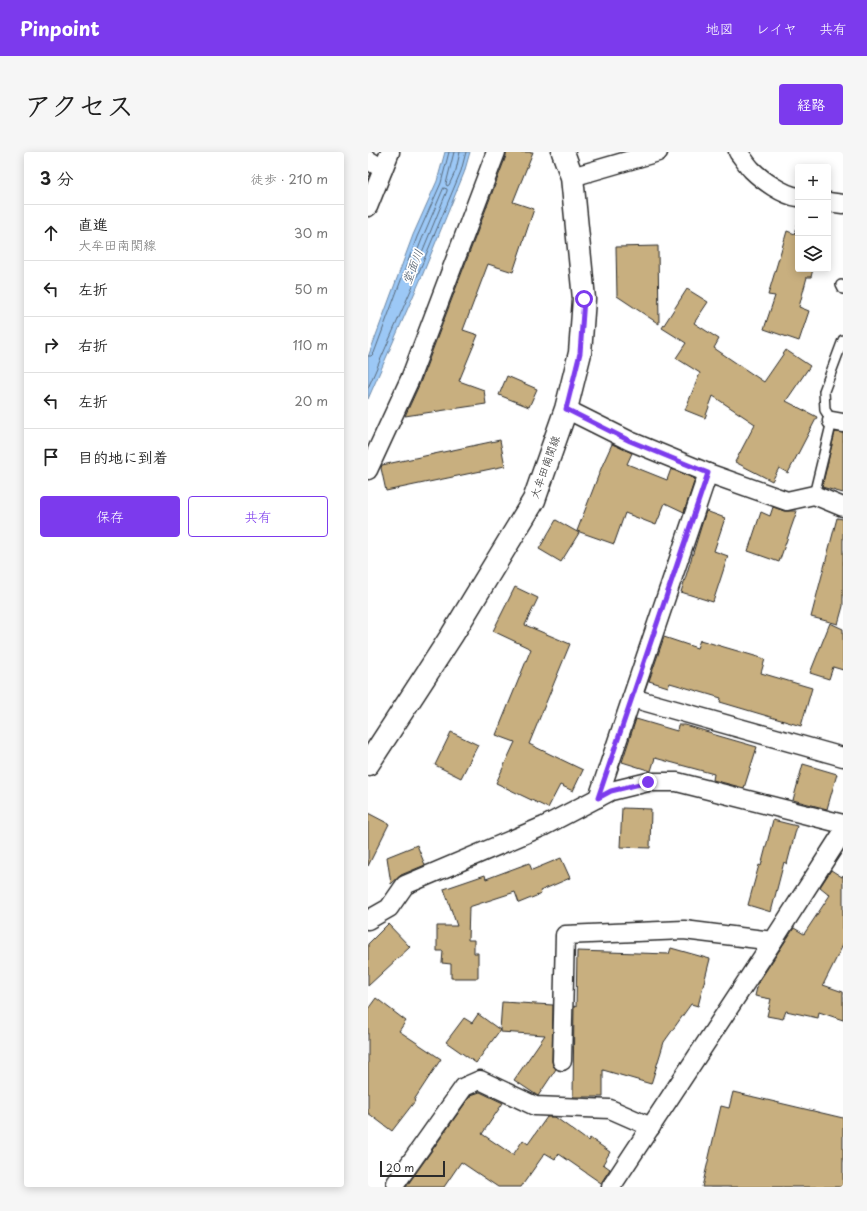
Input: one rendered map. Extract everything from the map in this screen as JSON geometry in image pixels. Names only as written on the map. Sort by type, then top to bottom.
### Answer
[{"type":"main road","name":"大牟田南関線","points":[[368,764],[452,635],[534,500],[566,409],[580,353],[584,299],[572,177],[563,152]]},
{"type":"street","points":[[368,207],[375,165],[390,152]]},
{"type":"street","points":[[368,470],[410,380],[496,152]]},
{"type":"street","points":[[572,177],[658,152]]},
{"type":"street","points":[[738,152],[752,170],[772,186],[795,196]]},
{"type":"street","points":[[831,202],[843,204]]},
{"type":"street","points":[[566,409],[630,441],[708,473],[787,501],[814,495],[843,507]]},
{"type":"street","points":[[598,798],[708,473]]},
{"type":"street","points":[[632,698],[843,757]]},
{"type":"street","points":[[368,920],[389,908],[405,885],[544,826],[611,791],[648,782],[677,782],[843,824]]},
{"type":"street","points":[[611,1187],[774,941],[843,832]]},
{"type":"street","points":[[562,1061],[565,935],[684,930],[774,941]]},
{"type":"street","points":[[396,1183],[464,1087],[480,1080],[535,1106],[610,1109],[650,1127]]},
{"type":"lane","points":[[814,495],[838,422],[825,410],[824,391],[843,340]]},
{"type":"water","name":"堂面川","points":[[445,152],[470,152],[464,173],[422,276],[368,399],[368,357],[413,235],[437,181]]},
{"type":"building","points":[[506,152],[533,152],[513,202],[534,209],[513,272],[488,264],[463,330],[478,335],[459,381],[484,390],[486,404],[405,416],[420,383],[506,156]]},
{"type":"building","points":[[787,231],[795,234],[795,272],[812,272],[811,277],[807,277],[799,307],[809,311],[799,341],[764,329],[775,296],[768,295]]},
{"type":"building","points":[[658,246],[659,324],[617,296],[616,247]]},
{"type":"building","points":[[687,289],[708,302],[694,323],[719,339],[714,348],[764,382],[786,350],[810,366],[786,401],[817,417],[788,473],[779,468],[772,481],[735,462],[755,424],[713,396],[705,418],[685,410],[700,373],[676,358],[686,343],[662,328]]},
{"type":"building","points":[[507,376],[537,389],[529,407],[499,395]]},
{"type":"building","points":[[835,432],[843,433],[843,493],[822,487]]},
{"type":"building","points":[[500,440],[505,466],[386,491],[381,468],[382,465]]},
{"type":"building","points":[[612,444],[632,453],[627,464],[667,480],[671,469],[695,479],[684,512],[665,503],[656,525],[625,513],[614,544],[577,531]]},
{"type":"building","points":[[773,507],[784,511],[797,511],[779,562],[748,551],[761,512],[770,516]]},
{"type":"building","points":[[706,511],[725,518],[714,551],[728,556],[713,602],[681,592]]},
{"type":"building","points":[[837,518],[843,519],[843,606],[838,624],[811,617]]},
{"type":"building","points":[[556,520],[579,533],[561,562],[539,549]]},
{"type":"building","points":[[515,587],[538,598],[525,625],[570,644],[529,744],[583,770],[573,791],[560,785],[548,808],[496,783],[515,742],[496,735],[531,649],[493,631]]},
{"type":"building","points":[[830,623],[843,629],[843,670],[833,667],[829,679],[810,673]]},
{"type":"building","points":[[664,637],[697,648],[700,640],[765,659],[761,673],[812,688],[801,726],[720,702],[721,698],[670,683],[668,687],[649,681]]},
{"type":"building","points":[[636,719],[677,731],[678,725],[685,725],[757,747],[744,788],[713,780],[714,774],[655,758],[651,771],[622,762]]},
{"type":"building","points":[[451,732],[478,745],[461,778],[435,765]]},
{"type":"building","points":[[803,764],[837,774],[827,809],[793,800]]},
{"type":"building","points":[[622,808],[651,809],[650,848],[620,847]]},
{"type":"building","points":[[368,813],[389,824],[368,866]]},
{"type":"building","points":[[773,820],[797,826],[787,864],[784,862],[771,912],[748,905],[759,865],[761,866]]},
{"type":"building","points":[[417,845],[425,865],[401,875],[391,884],[387,857]]},
{"type":"building","points":[[561,858],[570,878],[540,891],[541,894],[519,903],[515,892],[469,907],[468,940],[474,940],[474,953],[478,953],[478,978],[451,978],[451,964],[442,963],[443,951],[437,951],[437,926],[457,926],[444,889],[485,875],[486,879],[529,863],[532,870]]},
{"type":"building","points":[[831,870],[842,877],[843,875],[843,945],[823,985],[843,992],[843,1020],[819,1012],[818,1018],[786,1011],[783,1019],[767,1016],[771,999],[755,996],[758,983],[794,928],[804,934],[830,895],[820,887]]},
{"type":"building","points":[[388,924],[410,947],[368,986],[368,944]]},
{"type":"building","points":[[671,948],[710,959],[698,1006],[691,1004],[664,1042],[651,1084],[603,1070],[603,1097],[573,1097],[574,1006],[576,1007],[577,951],[669,954]]},
{"type":"building","points":[[376,998],[406,1021],[399,1031],[441,1059],[414,1100],[415,1101],[392,1131],[368,1113],[368,1009]]},
{"type":"building","points":[[502,1002],[553,1005],[552,1061],[553,1066],[556,1069],[538,1096],[514,1080],[545,1035],[500,1032]]},
{"type":"building","points":[[478,1014],[500,1030],[476,1063],[446,1042],[464,1018],[472,1023]]},
{"type":"building","points":[[480,1092],[503,1103],[482,1134],[513,1155],[523,1140],[528,1144],[547,1117],[555,1117],[588,1141],[590,1138],[610,1152],[603,1164],[610,1169],[601,1183],[559,1154],[555,1159],[545,1153],[521,1187],[498,1187],[461,1162],[444,1187],[406,1187],[471,1095]]},
{"type":"building","points":[[733,1092],[843,1118],[843,1187],[702,1187],[721,1106],[729,1108]]},
{"type":"route","points":[[584,299],[580,353],[566,409],[630,441],[708,473],[598,798],[611,791],[648,782]]}]
